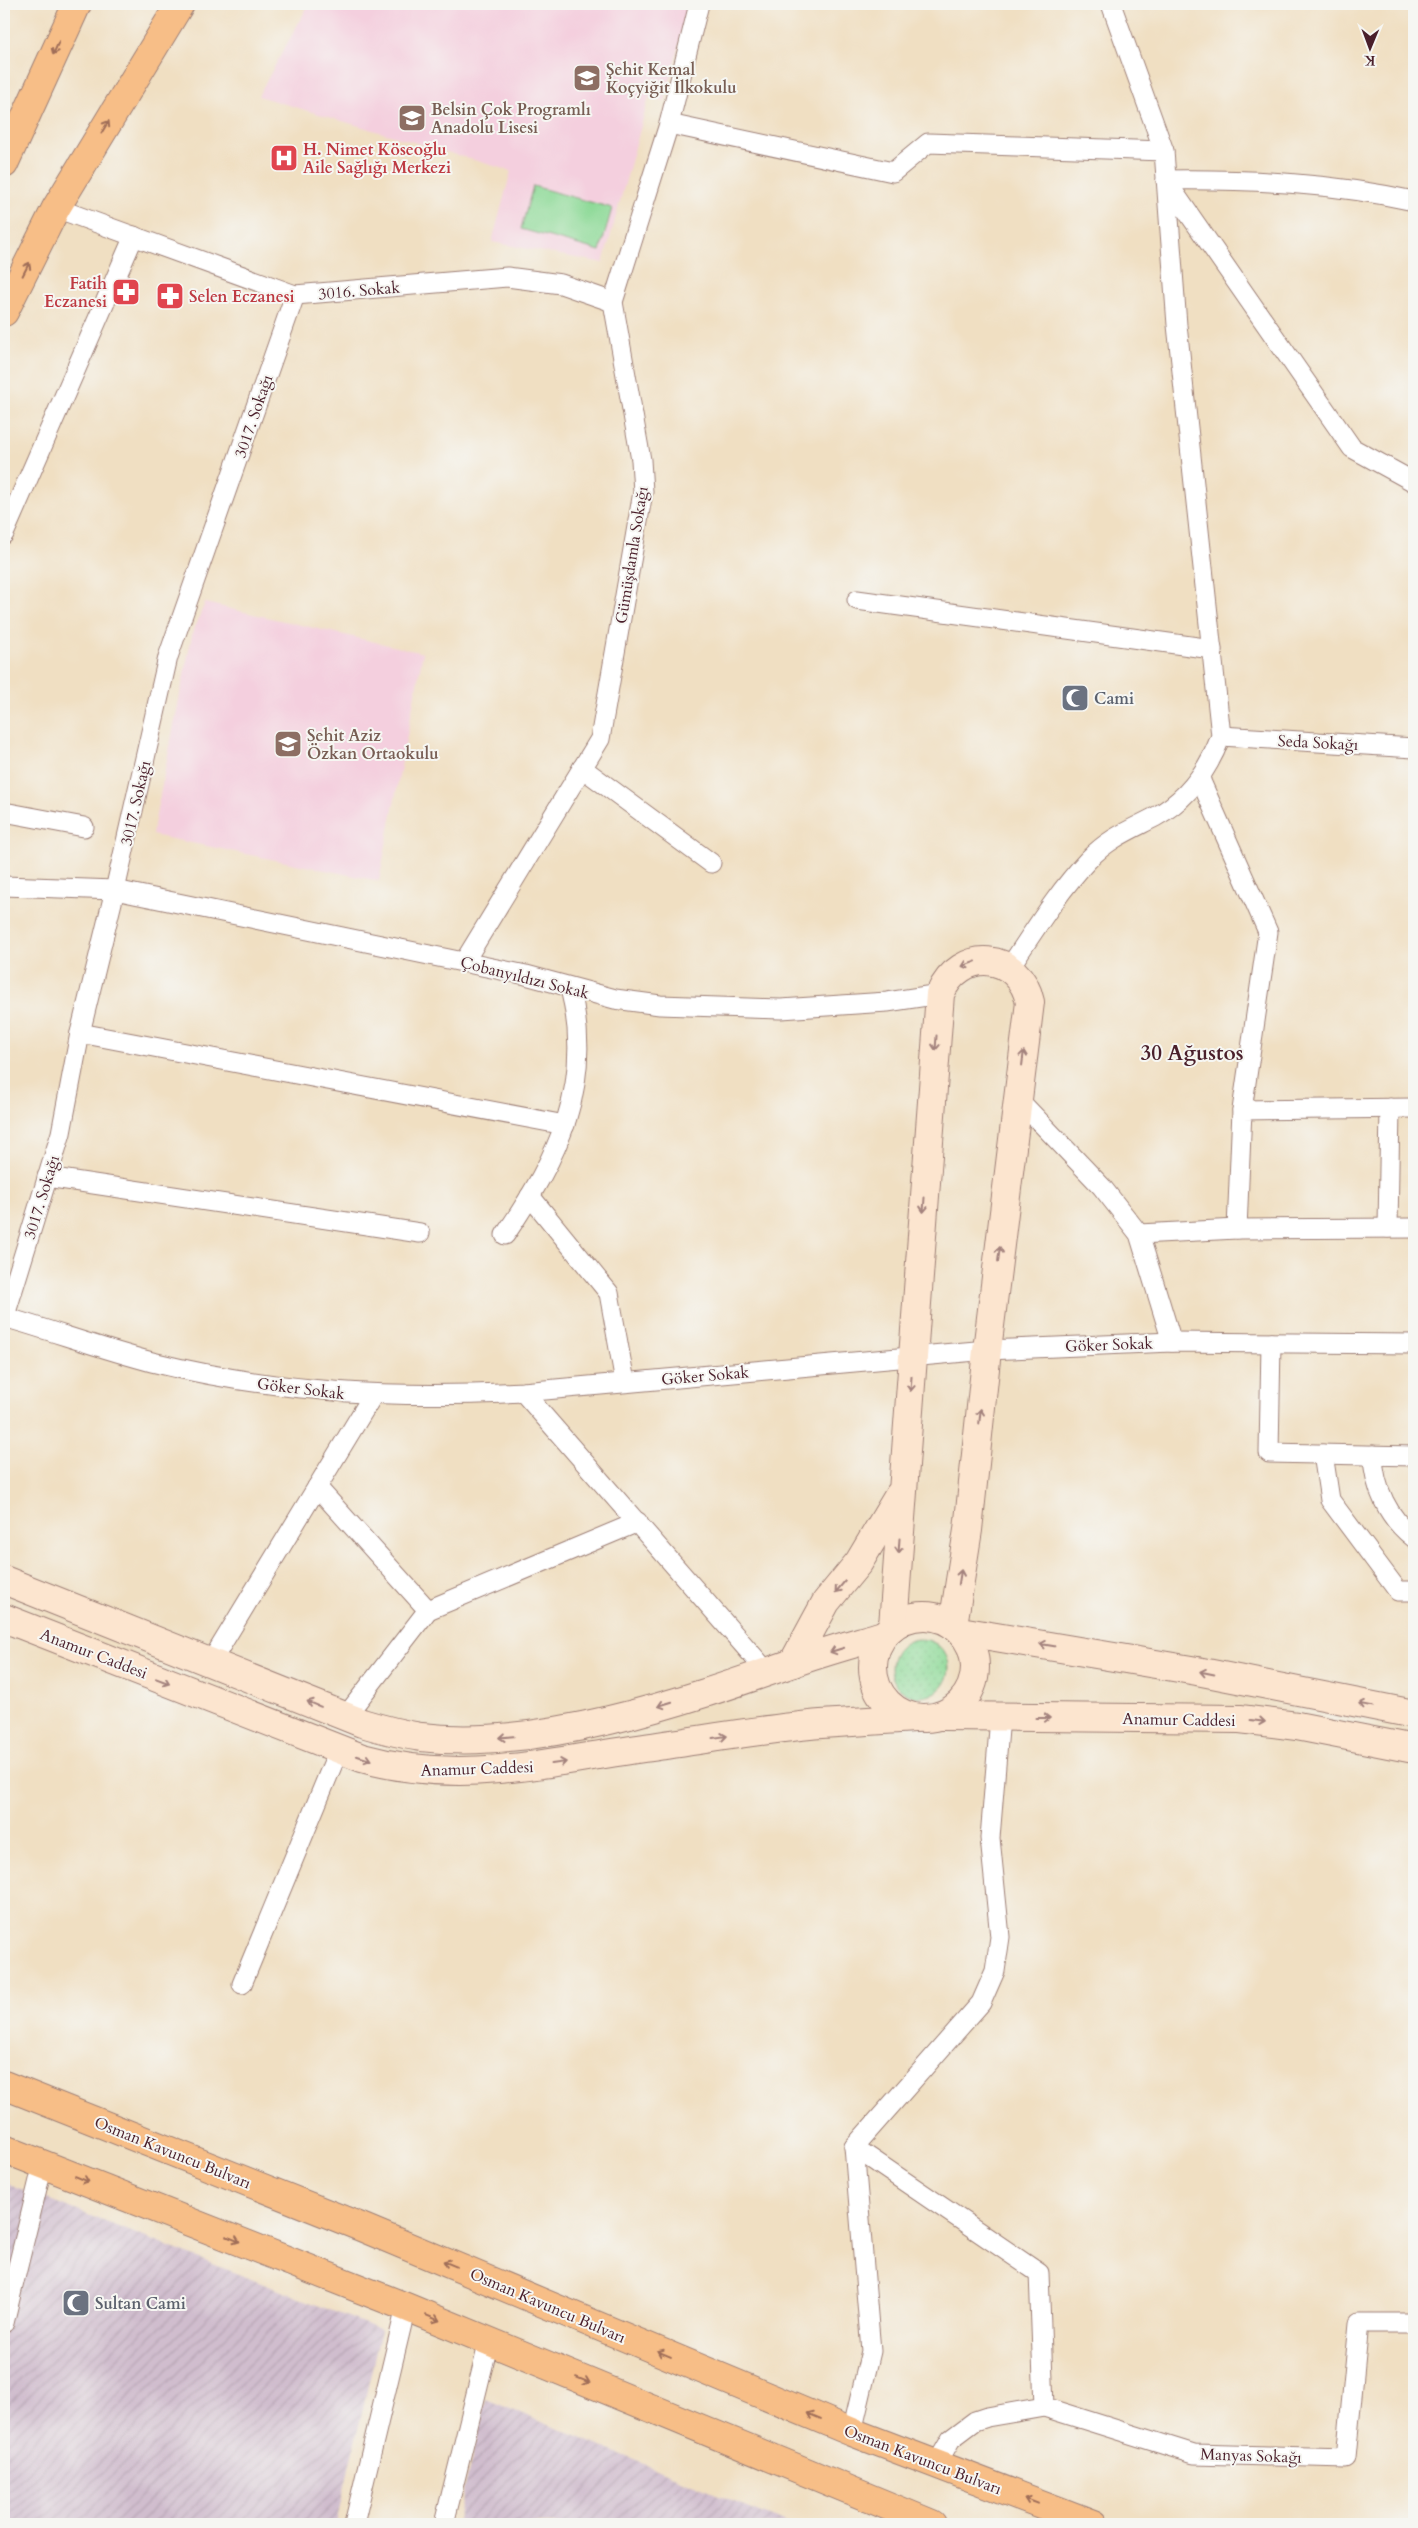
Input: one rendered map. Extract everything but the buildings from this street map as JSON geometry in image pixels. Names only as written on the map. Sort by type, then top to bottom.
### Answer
[{"type":"main road","points":[[4,164],[77,4]]},
{"type":"main road","points":[[4,312],[56,208],[180,4]]},
{"type":"main road","name":"Osman Kavuncu Bulvarı","points":[[4,2085],[361,2227],[852,2432],[1092,2524]]},
{"type":"main road","points":[[4,2149],[406,2307],[932,2524]]},
{"type":"street","name":"Gümüşdamla Sokağı","points":[[464,962],[600,739],[642,492],[641,460],[613,302],[669,124],[700,4]]},
{"type":"street","points":[[1009,968],[1041,921],[1088,860],[1120,834],[1168,809],[1182,798],[1200,778],[1214,754],[1221,736],[1177,325],[1164,151],[1111,4]]},
{"type":"street","points":[[669,124],[893,172],[928,143],[1164,151]]},
{"type":"street","points":[[1166,180],[1278,181],[1333,187],[1414,201]]},
{"type":"street","points":[[1166,180],[1352,448],[1414,482]]},
{"type":"street","name":"3016. Sokak","points":[[56,208],[295,295],[507,277],[561,284],[613,302]]},
{"type":"street","points":[[4,534],[134,236]]},
{"type":"street","name":"3017. Sokağı","points":[[4,1318],[61,1133],[80,1033],[168,657],[295,295]]},
{"type":"street","points":[[857,600],[1212,649]]},
{"type":"street","name":"Seda Sokağı","points":[[1221,736],[1414,748]]},
{"type":"street","points":[[582,768],[711,863]]},
{"type":"street","points":[[1200,778],[1268,932],[1242,1110],[1237,1229]]},
{"type":"street","points":[[4,812],[84,827]]},
{"type":"street","name":"Çobanyıldızı Sokak","points":[[4,886],[115,890],[526,975],[615,999],[660,1005],[720,1009],[834,1007],[940,994]]},
{"type":"street","points":[[888,1631],[904,1487],[940,994],[950,976],[968,963],[989,961],[1009,968],[1024,983],[1030,1002],[987,1350],[956,1628],[968,1641],[973,1653],[974,1678],[963,1701],[942,1716],[915,1718],[891,1707],[875,1686],[873,1660],[876,1647],[888,1631],[904,1620],[929,1616],[956,1628],[1197,1671],[1414,1714]]},
{"type":"street","points":[[505,1235],[530,1196],[565,1125],[572,1104],[579,1062],[576,1013],[570,988]]},
{"type":"street","points":[[80,1033],[565,1125]]},
{"type":"street","points":[[1018,1100],[1102,1187],[1139,1234],[1172,1342]]},
{"type":"street","points":[[1388,1228],[1390,1108]]},
{"type":"street","points":[[1242,1110],[1414,1108]]},
{"type":"street","points":[[48,1177],[420,1233]]},
{"type":"street","points":[[530,1196],[609,1293],[625,1382]]},
{"type":"street","points":[[1139,1234],[1237,1229],[1414,1228]]},
{"type":"street","name":"Göker Sokak","points":[[4,1318],[102,1348],[211,1375],[271,1386],[373,1395],[448,1396],[523,1392],[987,1350],[1172,1342],[1414,1344]]},
{"type":"street","points":[[1271,1343],[1269,1453],[1414,1456]]},
{"type":"street","points":[[523,1392],[768,1673]]},
{"type":"street","points":[[211,1662],[373,1395]]},
{"type":"street","points":[[1323,1454],[1330,1500],[1398,1590],[1414,1591]]},
{"type":"street","points":[[1373,1455],[1376,1484],[1383,1502],[1414,1538]]},
{"type":"street","points":[[317,1487],[428,1610]]},
{"type":"street","points":[[793,1663],[826,1602],[875,1538],[904,1487]]},
{"type":"street","points":[[346,1716],[428,1610],[638,1522]]},
{"type":"street","name":"Anamur Caddesi","points":[[4,1580],[346,1716],[392,1731],[422,1737],[476,1739],[504,1737],[606,1720],[768,1673],[888,1631]]},
{"type":"street","name":"Anamur Caddesi","points":[[4,1618],[339,1749],[370,1760],[410,1769],[433,1771],[503,1770],[810,1726],[915,1718]]},
{"type":"street","name":"Anamur Caddesi","points":[[942,1716],[1240,1719],[1297,1726],[1414,1749]]},
{"type":"street","points":[[852,2432],[871,2351],[854,2147],[981,2003],[995,1971],[1000,1937],[990,1838],[1000,1717]]},
{"type":"street","points":[[242,1984],[339,1749]]},
{"type":"street","points":[[854,2147],[1039,2273],[1044,2407]]},
{"type":"street","points":[[4,2323],[43,2164]]},
{"type":"street","points":[[354,2524],[406,2307]]},
{"type":"street","name":"Manyas Sokağı","points":[[936,2465],[952,2439],[974,2422],[994,2415],[1044,2407],[1194,2454],[1346,2458],[1359,2323],[1414,2323]]},
{"type":"street","points":[[444,2524],[489,2341]]},
{"type":"shaded area","points":[[309,4],[689,4],[665,101],[649,97],[603,263],[492,242],[511,171],[258,96]]},
{"type":"shaded area","name":"Şehit Aziz Özkan Ortaokulu","points":[[205,603],[423,653],[379,881],[152,835],[193,630]]},
{"type":"shaded area","points":[[4,2182],[381,2330],[336,2524],[4,2524]]},
{"type":"shaded area","points":[[486,2399],[789,2524],[456,2524]]},
{"type":"green space","points":[[533,186],[612,208],[600,251],[521,229]]},
{"type":"green space","points":[[920,1639],[931,1641],[944,1652],[949,1668],[947,1679],[936,1692],[920,1697],[909,1695],[896,1684],[891,1668],[893,1657],[904,1644]]},
{"type":"place","name":"Şehit Kemal Koçyiğit İlkokulu","points":[[587,78]]},
{"type":"place","name":"Belsin Çok Programlı Anadolu Lisesi","points":[[412,118]]},
{"type":"place","name":"H. Nimet Köseoğlu Aile Sağlığı Merkezi","points":[[284,158]]},
{"type":"place","name":"Fatih Eczanesi","points":[[126,292]]},
{"type":"place","name":"Selen Eczanesi","points":[[170,296]]},
{"type":"place","name":"Cami","points":[[1075,698]]},
{"type":"place","name":"Şehit Aziz Özkan Ortaokulu","points":[[288,744]]},
{"type":"place","name":"Sultan Cami","points":[[76,2303]]},
{"type":"district","name":"30 Ağustos","points":[[1192,1053]]}]
